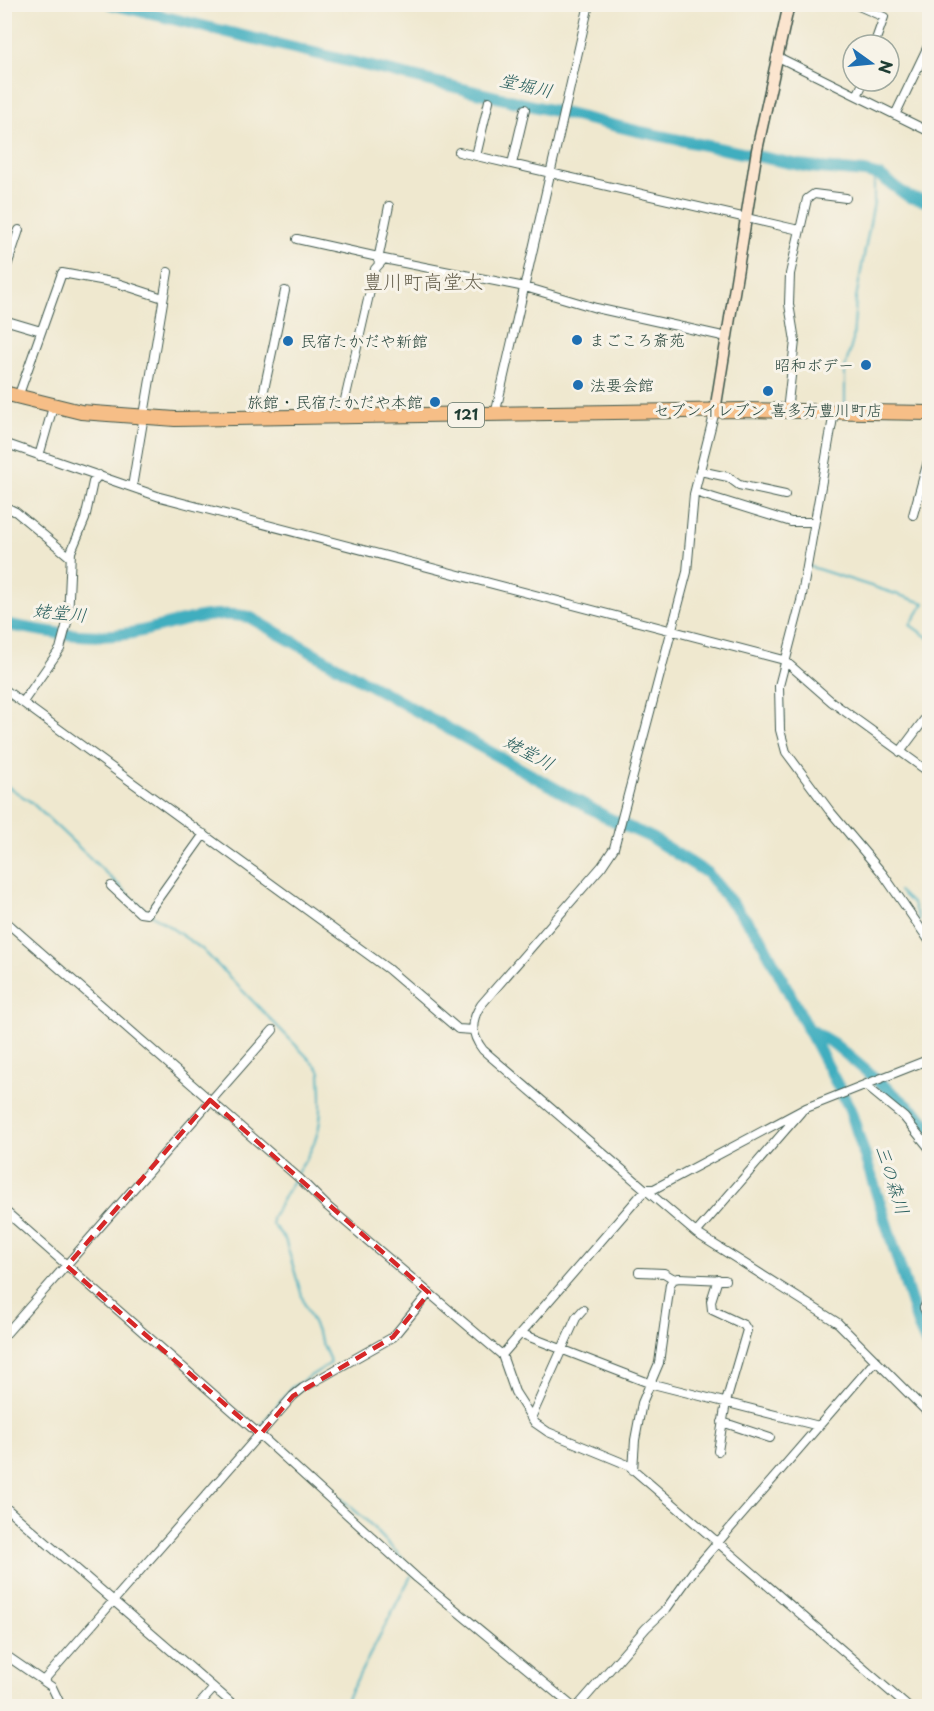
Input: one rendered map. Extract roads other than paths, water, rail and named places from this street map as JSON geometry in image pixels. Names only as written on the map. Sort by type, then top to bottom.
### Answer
[{"type":"highway","name":"121","points":[[11,395],[53,406],[111,416],[144,418],[715,411],[930,413]]},
{"type":"street","points":[[495,415],[589,4]]},
{"type":"street","points":[[789,4],[756,154],[715,411],[695,492],[687,572],[616,839],[609,858],[475,1013],[473,1030],[483,1050],[696,1233],[838,1323],[930,1414]]},
{"type":"street","points":[[854,4],[884,17],[878,33]]},
{"type":"street","points":[[895,115],[930,42]]},
{"type":"street","points":[[776,56],[930,132]]},
{"type":"street","points":[[476,156],[489,101]]},
{"type":"street","points":[[512,164],[525,109]]},
{"type":"street","points":[[459,152],[800,230]]},
{"type":"street","points":[[787,411],[795,341],[789,304],[790,274],[800,230],[810,195],[846,198]]},
{"type":"street","points":[[341,417],[379,260],[389,206]]},
{"type":"street","points":[[4,274],[19,230]]},
{"type":"street","points":[[297,239],[379,260],[391,258],[525,287],[596,308],[727,337]]},
{"type":"street","points":[[132,487],[168,272]]},
{"type":"street","points":[[11,395],[41,331],[62,273],[117,283],[163,298]]},
{"type":"street","points":[[258,418],[285,291]]},
{"type":"street","points":[[4,320],[41,331]]},
{"type":"street","points":[[39,456],[53,406]]},
{"type":"street","points":[[834,412],[801,601],[784,660],[778,693],[780,730],[786,752],[829,810],[883,874],[930,942]]},
{"type":"street","points":[[4,443],[132,487],[463,578],[784,660],[832,702],[930,773]]},
{"type":"street","points":[[913,515],[930,454]]},
{"type":"street","points":[[700,471],[728,477],[739,485],[785,495]]},
{"type":"street","points":[[23,702],[60,649],[67,624],[70,557],[85,519],[93,482],[99,476]]},
{"type":"street","points":[[695,492],[791,522],[814,522]]},
{"type":"street","points":[[4,506],[16,512],[70,557]]},
{"type":"street","points":[[4,689],[388,969],[458,1029],[473,1030]]},
{"type":"street","points":[[900,752],[930,712]]},
{"type":"street","points":[[111,886],[140,913],[147,914],[204,834]]},
{"type":"street","points":[[4,920],[502,1355],[515,1392],[531,1418],[548,1432],[633,1470],[907,1707]]},
{"type":"street","points":[[4,1336],[273,1030]]},
{"type":"street","points":[[502,1355],[646,1189],[654,1189],[802,1110],[930,1059]]},
{"type":"street","points":[[863,1085],[903,1117],[930,1149]]},
{"type":"street","points":[[696,1233],[802,1110]]},
{"type":"street","points":[[4,1210],[260,1435],[417,1578],[572,1707]]},
{"type":"street","points":[[639,1272],[663,1273],[674,1279],[722,1280],[711,1301],[712,1310],[744,1325],[747,1330],[726,1402],[718,1451]]},
{"type":"street","points":[[633,1470],[634,1440],[649,1383],[659,1363],[665,1307],[669,1286],[674,1279]]},
{"type":"street","points":[[44,1680],[303,1388],[393,1337],[429,1293]]},
{"type":"street","points":[[930,1296],[924,1308],[930,1321]]},
{"type":"street","points":[[531,1418],[576,1318],[583,1310]]},
{"type":"street","points":[[522,1334],[649,1383],[819,1426]]},
{"type":"street","points":[[578,1707],[646,1628],[667,1608],[694,1570],[876,1360]]},
{"type":"street","points":[[722,1422],[770,1438]]},
{"type":"street","points":[[4,1506],[235,1707]]},
{"type":"street","points":[[4,1654],[52,1687],[61,1707]]},
{"type":"street","points":[[198,1707],[214,1688]]},
{"type":"waterway","name":"堂堀川","points":[[111,4],[637,131],[809,167],[865,172],[880,176],[909,197],[930,202]]},
{"type":"waterway","points":[[845,405],[845,368],[853,340],[856,298],[874,202],[874,175]]},
{"type":"waterway","points":[[808,566],[924,603],[910,625],[930,639]]},
{"type":"waterway","name":"姥堂川","points":[[4,624],[52,632],[100,636],[132,633],[204,616],[249,617],[608,818],[650,837],[707,873],[760,937],[850,1109],[919,1327],[930,1351]]},
{"type":"waterway","points":[[785,678],[788,667]]},
{"type":"waterway","points":[[782,695],[784,722]]},
{"type":"waterway","points":[[4,784],[31,802],[146,911]]},
{"type":"waterway","points":[[852,833],[863,838],[869,851]]},
{"type":"waterway","points":[[899,891],[913,904],[919,920]]},
{"type":"waterway","points":[[151,914],[202,949],[320,1072],[321,1113],[317,1136],[297,1173]]},
{"type":"waterway","name":"姥堂川","points":[[807,1028],[834,1044],[921,1117],[930,1128]]},
{"type":"waterway","points":[[260,1427],[291,1388],[331,1363],[304,1303],[285,1239],[272,1224],[272,1218],[295,1177]]},
{"type":"waterway","points":[[265,1432],[368,1522],[414,1571]]},
{"type":"waterway","points":[[343,1706],[411,1576]]},
{"type":"place","name":"まごころ斎苑","points":[[577,340]]},
{"type":"place","name":"民宿たかだや新館","points":[[288,341]]},
{"type":"place","name":"昭和ボデー","points":[[866,365]]},
{"type":"place","name":"法要会館","points":[[578,385]]},
{"type":"place","name":"セブンイレブン 喜多方豊川町店","points":[[768,391]]},
{"type":"place","name":"旅館・民宿たかだや本館","points":[[435,402]]},
{"type":"district","name":"豊川町高堂太","points":[[423,282]]},
{"type":"water label","name":"三の森川","points":[[892,1180]]}]
